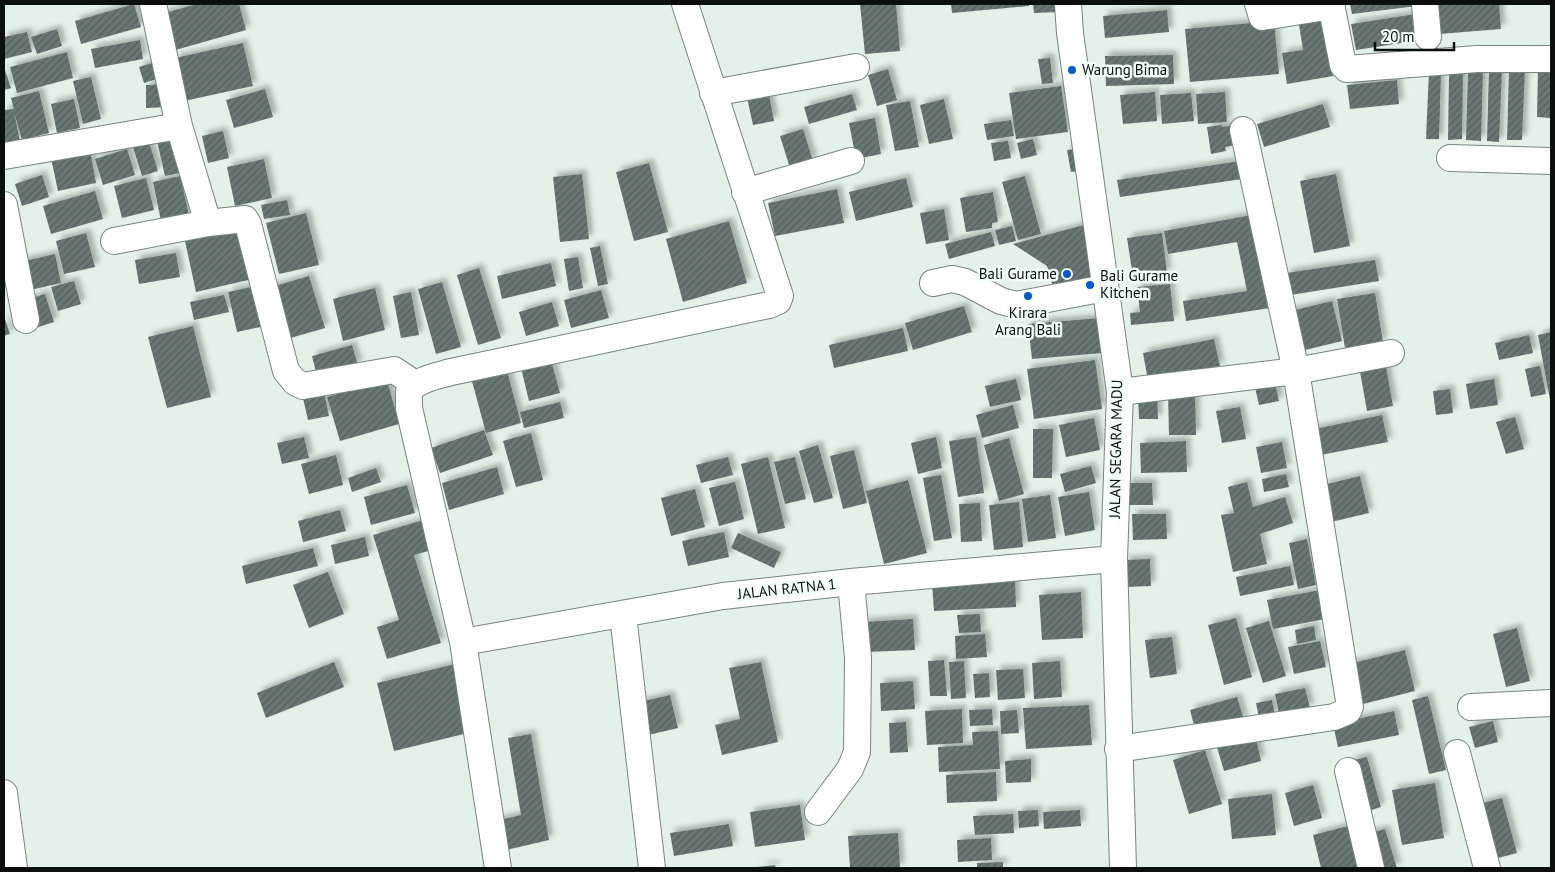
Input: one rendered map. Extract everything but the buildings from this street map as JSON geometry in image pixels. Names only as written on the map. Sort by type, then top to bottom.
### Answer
[{"type":"street","points":[[153,4],[179,126],[208,223]]},
{"type":"street","points":[[498,868],[463,642],[409,408],[408,392],[415,384],[451,372],[774,304],[780,298],[780,292],[745,192],[685,4]]},
{"type":"street","name":"JALAN SEGARA MADU","points":[[1068,4],[1120,392],[1114,559],[1118,749],[1123,868]]},
{"type":"street","points":[[1258,4],[1262,17],[1332,5],[1342,65],[1347,69],[1477,59],[1551,58]]},
{"type":"street","points":[[1425,4],[1428,37]]},
{"type":"street","points":[[713,93],[856,67]]},
{"type":"street","points":[[4,156],[179,126]]},
{"type":"street","points":[[1118,749],[1334,717],[1350,709],[1296,371],[1243,130]]},
{"type":"street","points":[[1450,158],[1551,161]]},
{"type":"street","points":[[745,192],[851,161]]},
{"type":"street","points":[[4,205],[26,320]]},
{"type":"street","points":[[114,241],[208,223],[240,218],[245,219],[248,224],[286,371],[295,382],[303,386],[394,370],[415,384]]},
{"type":"street","points":[[933,283],[952,279],[965,282],[1001,300],[1016,305],[1105,288]]},
{"type":"street","points":[[1120,392],[1296,371],[1391,353]]},
{"type":"street","name":"JALAN RATNA 1","points":[[463,642],[723,596],[851,582],[1114,559]]},
{"type":"street","points":[[818,812],[850,769],[857,752],[858,658],[851,582]]},
{"type":"street","points":[[623,615],[652,868]]},
{"type":"street","points":[[1471,707],[1551,703]]},
{"type":"street","points":[[1457,753],[1487,868]]},
{"type":"street","points":[[1348,771],[1371,868]]},
{"type":"street","points":[[4,792],[14,868]]},
{"type":"place","name":"Warung Bima","points":[[1072,70]]},
{"type":"place","name":"Bali Gurame","points":[[1067,274]]},
{"type":"place","name":"Bali Gurame Kitchen","points":[[1090,285]]},
{"type":"place","name":"Kirara Arang Bali","points":[[1028,296]]}]
